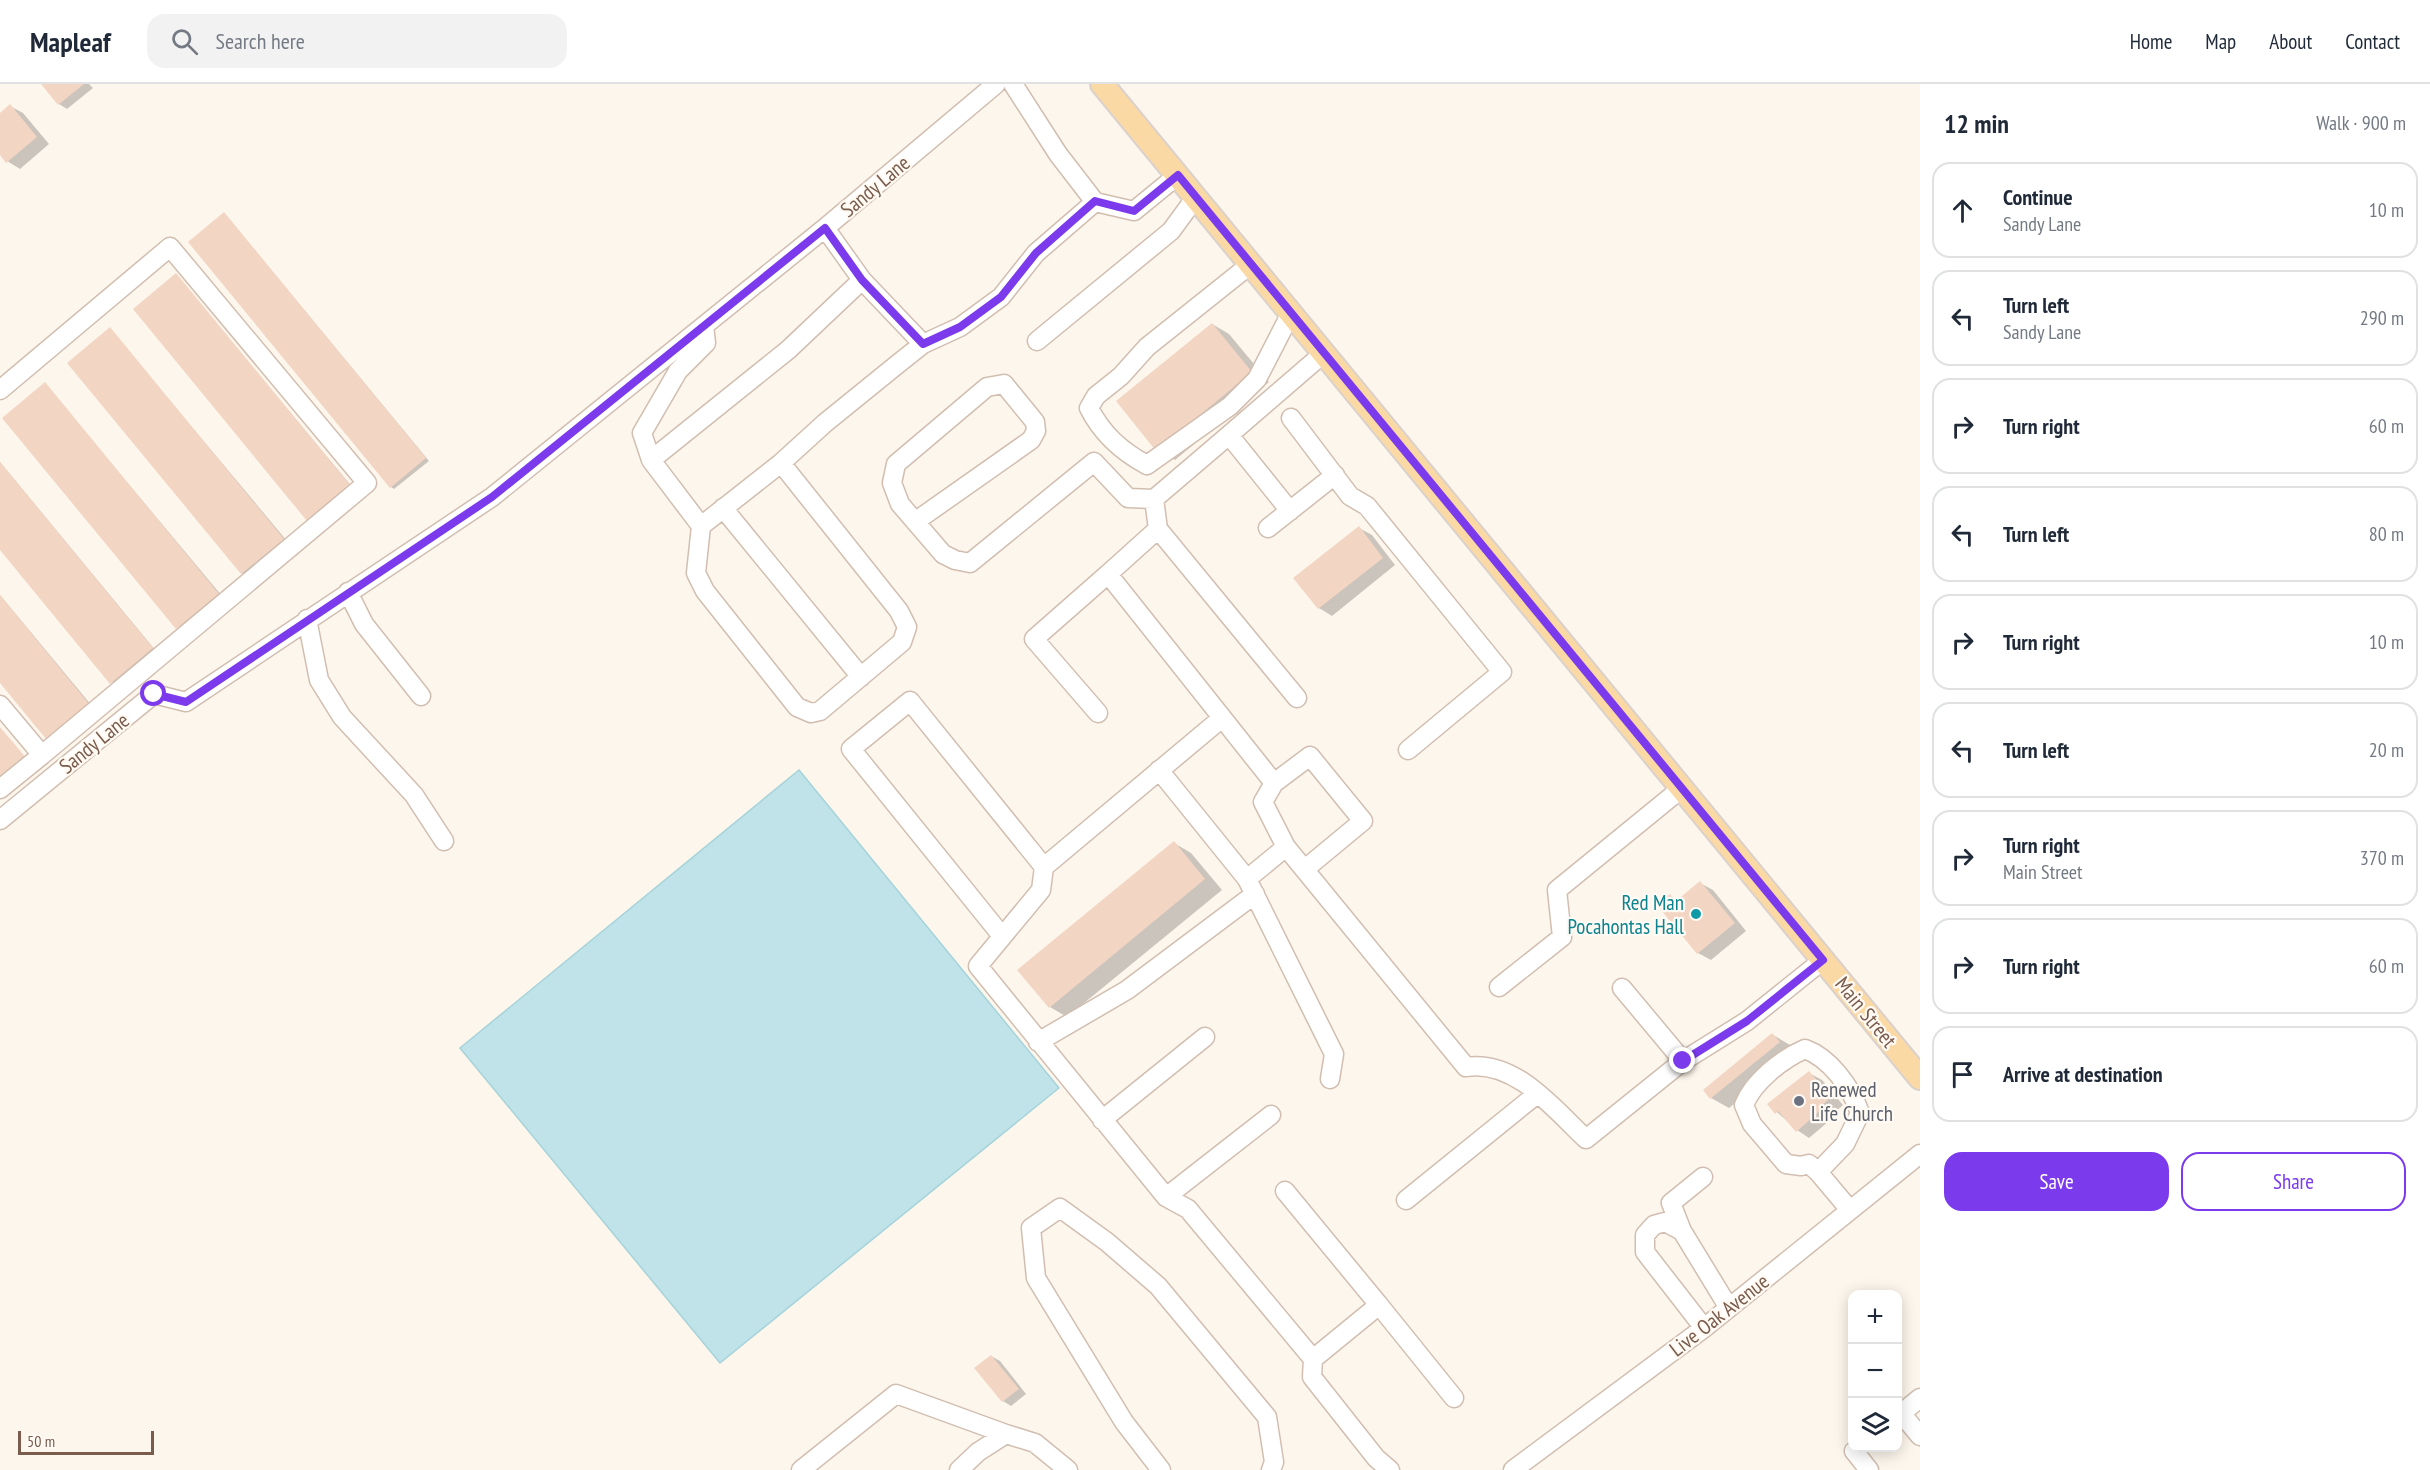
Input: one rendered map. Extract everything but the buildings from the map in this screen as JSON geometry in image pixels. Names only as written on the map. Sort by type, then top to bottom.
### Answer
[{"type":"main road","name":"Main Street","points":[[1102,84],[1920,1078]]},
{"type":"street","name":"Sandy Lane","points":[[0,820],[154,694],[186,702],[492,497],[825,228],[996,84]]},
{"type":"street","points":[[1013,84],[1058,154],[1095,201],[1134,211],[1178,175]]},
{"type":"street","points":[[1037,341],[1171,231],[1196,197]]},
{"type":"street","points":[[701,526],[781,463],[825,423],[923,344],[960,327],[1001,297],[1036,253],[1095,201]]},
{"type":"street","points":[[825,228],[862,280],[923,344]]},
{"type":"street","points":[[0,390],[170,247],[367,483],[0,789]]},
{"type":"street","points":[[1251,264],[1147,347],[1121,376],[1096,396],[1089,408],[1099,427],[1126,454],[1147,465],[1230,406],[1257,380],[1291,313]]},
{"type":"street","points":[[651,460],[788,350],[862,280]]},
{"type":"street","points":[[704,326],[706,343],[678,371],[642,433],[651,460],[701,526],[696,573],[705,591],[797,707],[811,713],[820,711],[902,642],[908,627],[899,612],[781,463]]},
{"type":"street","points":[[916,521],[1031,440],[1036,431],[1035,422],[1004,384],[987,387],[896,464],[892,483],[900,504],[943,554],[955,560],[970,562],[1094,462],[1128,498],[1154,499],[1324,353]]},
{"type":"street","points":[[1291,418],[1350,496],[1367,506],[1502,672],[1408,750]]},
{"type":"street","points":[[1229,435],[1290,511]]},
{"type":"street","points":[[1268,528],[1335,475]]},
{"type":"street","points":[[1154,499],[1158,529],[1297,698]]},
{"type":"street","points":[[723,508],[861,677]]},
{"type":"street","points":[[1098,713],[1034,639],[1158,529]]},
{"type":"street","points":[[1108,574],[1274,783]]},
{"type":"street","points":[[348,592],[364,624],[421,696]]},
{"type":"street","points":[[307,619],[319,680],[342,717],[414,795],[444,841]]},
{"type":"street","points":[[1002,936],[851,749],[910,701],[1044,867]]},
{"type":"street","points":[[0,705],[42,755]]},
{"type":"street","points":[[1222,718],[1044,867],[1041,890],[978,966],[1166,1197],[1188,1209],[1313,1359],[1312,1377],[1376,1458],[1390,1470]]},
{"type":"street","points":[[1305,869],[1363,821],[1310,756],[1274,783],[1263,802],[1286,847],[1360,941],[1466,1067],[1483,1064],[1505,1070],[1537,1094],[1586,1139],[1683,1061],[1747,1021],[1823,960]]},
{"type":"street","points":[[1159,770],[1251,886],[1334,1054],[1330,1079]]},
{"type":"street","points":[[1499,987],[1563,937],[1557,890],[1682,788]]},
{"type":"street","points":[[1038,1042],[1127,990],[1251,886],[1286,847]]},
{"type":"street","points":[[1622,988],[1683,1061]]},
{"type":"street","points":[[1102,1120],[1205,1037]]},
{"type":"street","points":[[1818,1172],[1845,1144],[1860,1113],[1857,1104],[1835,1071],[1817,1053],[1805,1048],[1791,1055],[1749,1093],[1744,1105],[1752,1124],[1786,1164],[1802,1166],[1809,1164],[1850,1210]]},
{"type":"street","points":[[1406,1200],[1537,1094]]},
{"type":"street","points":[[1166,1197],[1270,1115]]},
{"type":"street","name":"Live Oak Avenue","points":[[1513,1470],[1730,1308],[1920,1154]]},
{"type":"street","points":[[1703,1177],[1671,1203],[1682,1231],[1706,1274],[1730,1308]]},
{"type":"street","points":[[1285,1191],[1454,1398]]},
{"type":"street","points":[[1161,1470],[1124,1422],[1036,1278],[1031,1228],[1060,1208],[1158,1286],[1267,1416],[1274,1462],[1271,1470]]},
{"type":"street","points":[[1682,1231],[1665,1222],[1654,1225],[1645,1235],[1645,1252],[1704,1328]]},
{"type":"street","points":[[1313,1359],[1379,1305]]},
{"type":"street","points":[[801,1470],[896,1394],[1035,1443],[1068,1470]]},
{"type":"street","points":[[1902,1412],[1920,1398]]},
{"type":"street","points":[[1902,1417],[1920,1436]]},
{"type":"street","points":[[958,1470],[978,1452],[1006,1434]]},
{"type":"street","points":[[1855,1452],[1869,1470]]},
{"type":"water","points":[[799,770],[1059,1088],[720,1363],[460,1048]]},
{"type":"place","name":"Red Man Pocahontas Hall","points":[[1696,914]]},
{"type":"place","name":"Renewed Life Church","points":[[1799,1101]]},
{"type":"route","points":[[154,694],[186,702],[492,497],[825,228],[862,280],[923,344],[960,327],[1001,297],[1036,253],[1095,201],[1134,211],[1178,175],[1823,960],[1747,1021],[1683,1061]]}]
